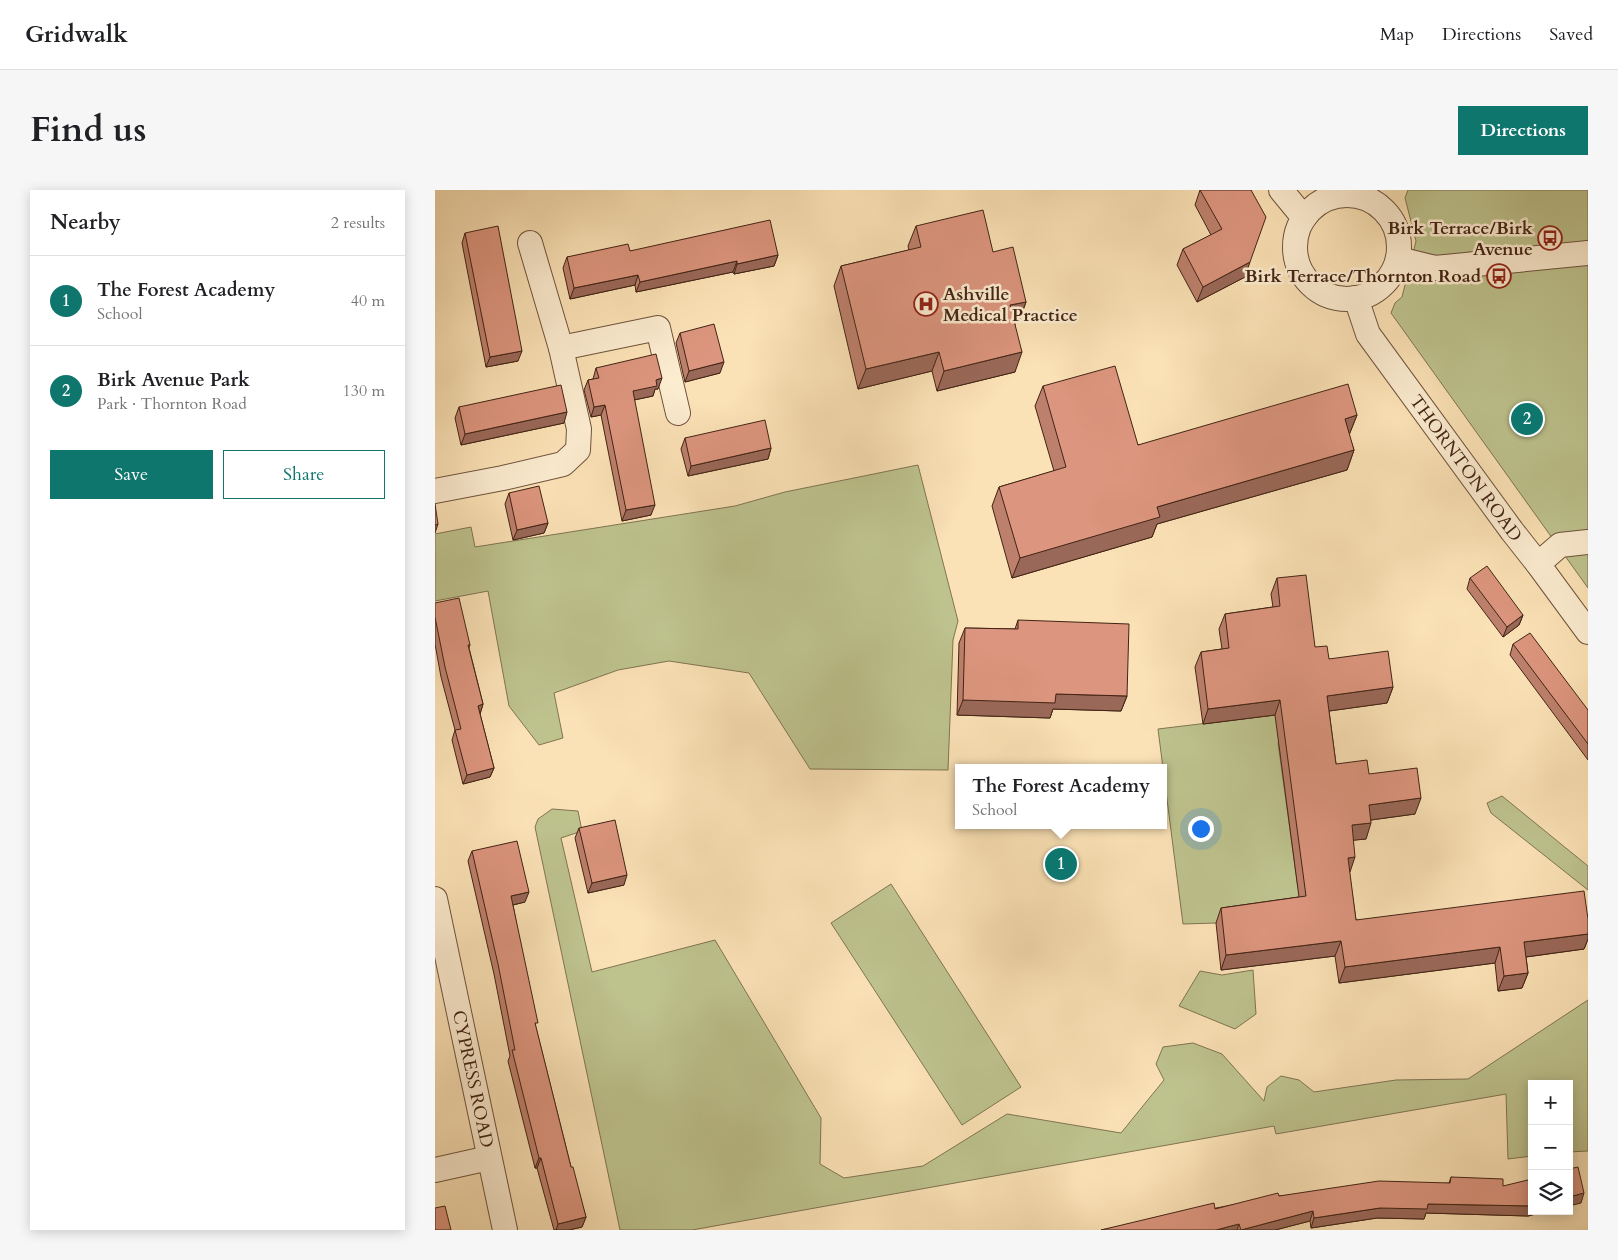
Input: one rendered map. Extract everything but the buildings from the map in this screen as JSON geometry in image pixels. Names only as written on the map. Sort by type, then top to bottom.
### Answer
[{"type":"street","points":[[1281,190],[1304,218]]},
{"type":"street","points":[[1343,195],[1376,196],[1396,228],[1399,245],[1398,259],[1391,276],[1369,294],[1356,298],[1328,295],[1316,288],[1306,279],[1298,264],[1295,248],[1297,232],[1304,218],[1315,206],[1328,199],[1343,195]]},
{"type":"street","points":[[435,491],[563,464],[578,450],[579,428],[561,348],[530,243]]},
{"type":"street","points":[[1398,259],[1435,268],[1588,254]]},
{"type":"street","name":"THORNTON ROAD","points":[[1356,298],[1368,334],[1588,632]]},
{"type":"street","points":[[561,348],[659,328],[678,413]]},
{"type":"street","points":[[1538,564],[1560,546],[1588,542]]},
{"type":"street","name":"CYPRESS ROAD","points":[[435,899],[505,1230]]},
{"type":"street","points":[[435,1170],[489,1158]]},
{"type":"green space","points":[[1408,190],[1588,190],[1588,588],[1391,313],[1395,303],[1402,297],[1416,241],[1405,198]]},
{"type":"green space","points":[[918,465],[958,621],[953,640],[948,770],[810,769],[749,673],[669,661],[618,670],[554,693],[563,738],[539,745],[509,706],[488,591],[435,601],[435,534],[471,527],[475,547],[735,506],[785,492]]},
{"type":"green space","points":[[1308,711],[1278,743],[1298,888],[1331,907],[1216,923],[1183,924],[1167,799],[1167,764],[1162,764],[1158,729]]},
{"type":"green space","points":[[1502,796],[1588,866],[1588,890],[1491,813],[1487,803]]},
{"type":"green space","points":[[552,809],[578,811],[582,831],[561,838],[592,972],[715,940],[821,1118],[820,1164],[844,1178],[923,1166],[1007,1114],[1121,1133],[1164,1080],[1156,1064],[1163,1047],[1193,1043],[1222,1054],[1264,1101],[1267,1087],[1281,1076],[1299,1080],[1314,1092],[1396,1080],[1468,1079],[1588,1000],[1588,1151],[1573,1152],[1573,1080],[1528,1080],[1528,1156],[1508,1159],[1506,1094],[1276,1134],[1274,1126],[692,1230],[620,1230],[535,827],[538,819]]},
{"type":"green space","points":[[891,884],[1021,1087],[962,1125],[831,923]]},
{"type":"green space","points":[[1253,970],[1256,1014],[1235,1029],[1179,1006],[1200,971],[1222,975]]},
{"type":"place","name":"Birk Terrace/Birk Avenue","points":[[1550,238]]},
{"type":"place","name":"Birk Terrace/Thornton Road","points":[[1499,276]]},
{"type":"place","name":"Ashville Medical Practice","points":[[926,304]]},
{"type":"place","name":"Birk Avenue Park","points":[[1527,419]]},
{"type":"place","name":"The Forest Academy","points":[[1061,864]]}]
